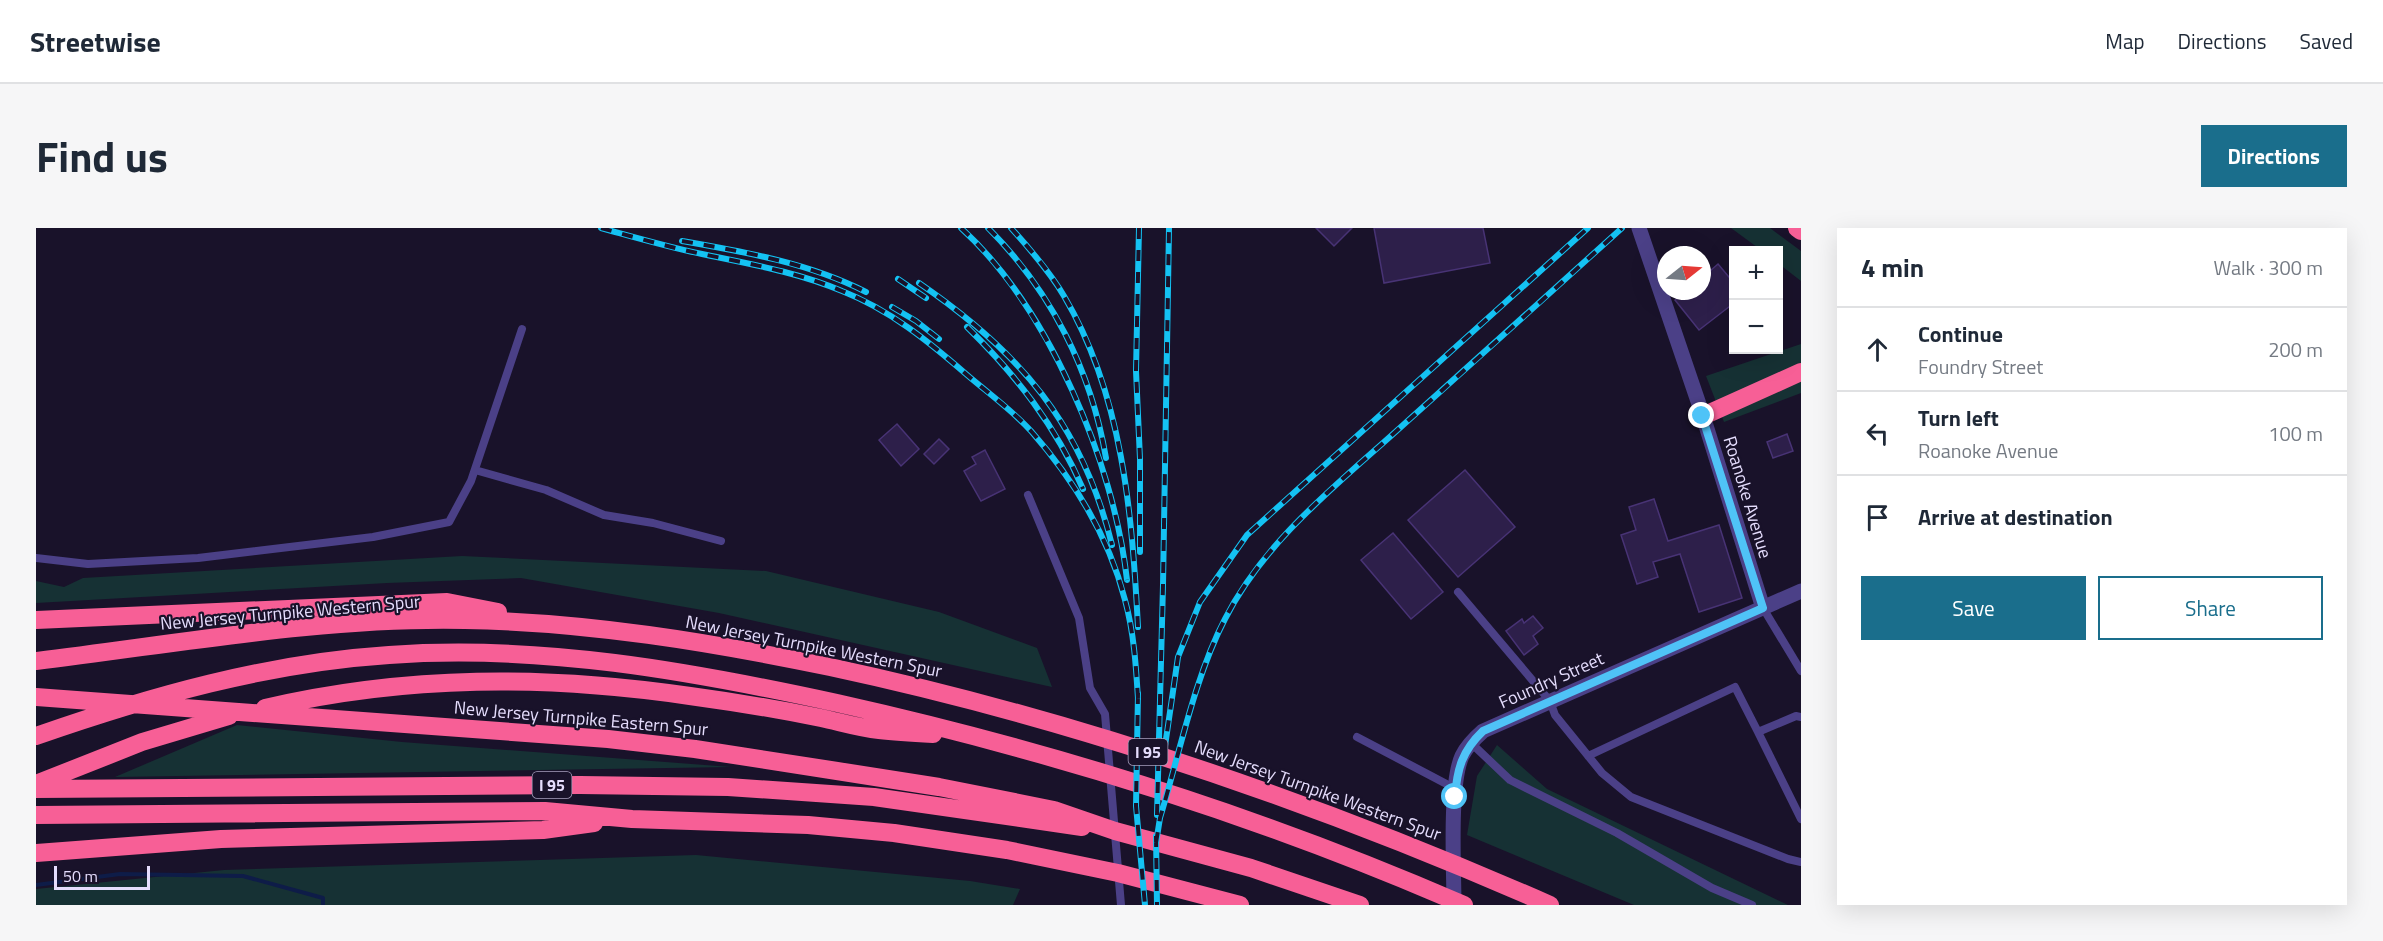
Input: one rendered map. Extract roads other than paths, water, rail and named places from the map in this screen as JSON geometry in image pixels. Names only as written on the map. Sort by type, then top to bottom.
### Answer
[{"type":"highway","points":[[1797,228],[1801,231]]},
{"type":"highway","points":[[1702,416],[1801,372]]},
{"type":"highway","points":[[36,620],[447,602],[558,624]]},
{"type":"highway","name":"New Jersey Turnpike Western Spur","points":[[36,661],[232,636],[377,622],[465,620],[558,624],[760,653],[887,679],[1146,751],[1269,792],[1399,841],[1549,904]]},
{"type":"highway","name":"I 95","points":[[43,734],[178,691],[265,671],[386,655],[473,652],[588,660],[702,676],[856,707],[1040,753],[1150,786],[1267,825],[1464,905]]},
{"type":"highway","points":[[36,784],[88,762],[227,717],[309,698],[391,686],[476,680],[552,682],[639,689],[778,710],[877,730],[979,737]]},
{"type":"highway","name":"New Jersey Turnpike Eastern Spur","points":[[36,697],[608,739],[704,750],[939,787],[1251,868],[1360,905]]},
{"type":"highway","name":"New Jersey Turnpike Eastern Spur","points":[[36,789],[580,785],[718,787],[874,797],[1065,819]]},
{"type":"highway","name":"I 95","points":[[36,815],[545,811],[632,819],[748,821],[865,830],[990,847],[1072,863],[1240,905]]},
{"type":"highway","name":"I 95","points":[[36,853],[221,839],[543,830],[632,819]]},
{"type":"street","name":"Roanoke Avenue","points":[[1639,228],[1763,608]]},
{"type":"street","name":"Foundry Street","points":[[1471,742],[1483,731],[1801,591]]},
{"type":"street","points":[[1454,905],[1456,789],[1462,756],[1471,742]]},
{"type":"lane","points":[[36,558],[88,564],[198,558],[373,537],[449,522],[475,470],[522,328]]},
{"type":"lane","points":[[475,470],[546,490],[604,515],[653,523],[721,541]]},
{"type":"lane","points":[[1028,495],[1079,618],[1090,688],[1105,714],[1120,905]]},
{"type":"lane","points":[[1458,592],[1550,701],[1555,715],[1602,773],[1631,797],[1788,859],[1801,862]]},
{"type":"lane","points":[[1763,608],[1801,671]]},
{"type":"lane","points":[[1588,756],[1736,687],[1801,819]]},
{"type":"lane","points":[[1758,732],[1796,716],[1801,717]]},
{"type":"lane","points":[[1357,737],[1456,789]]},
{"type":"lane","points":[[1471,742],[1510,780],[1617,833],[1712,888],[1752,905]]},
{"type":"waterway","points":[[36,885],[120,874],[243,876],[323,898],[323,905]]},
{"type":"railway","points":[[601,228],[791,274],[825,284],[860,299],[923,338],[1024,423],[1062,469],[1088,510],[1110,554],[1131,625],[1138,699]]},
{"type":"railway","points":[[961,228],[993,261],[1022,300],[1049,344],[1072,390],[1092,438],[1108,487],[1120,535],[1127,580]]},
{"type":"railway","points":[[988,228],[1031,278],[1065,334],[1090,394],[1106,458]]},
{"type":"railway","points":[[1011,228],[1046,269],[1064,296],[1084,334],[1100,374],[1112,415],[1128,499],[1138,627]]},
{"type":"railway","points":[[1139,228],[1136,371],[1140,459],[1140,552]]},
{"type":"railway","points":[[1157,815],[1169,228]]},
{"type":"railway","points":[[1164,753],[1178,657],[1200,602],[1247,535],[1588,228]]},
{"type":"railway","points":[[1156,843],[1160,818],[1196,690],[1214,641],[1241,590],[1282,539],[1328,492],[1622,228]]},
{"type":"railway","points":[[682,241],[753,254],[799,266],[866,292]]},
{"type":"railway","points":[[898,279],[926,298]]},
{"type":"railway","points":[[919,283],[988,336],[1017,364],[1042,395],[1064,427],[1083,463],[1099,502],[1112,545]]},
{"type":"railway","points":[[892,307],[916,321],[939,339]]},
{"type":"railway","points":[[967,327],[1002,364],[1033,402],[1060,444],[1083,489]]},
{"type":"railway","points":[[1138,693],[1136,806],[1145,905]]},
{"type":"railway","points":[[1156,836],[1157,905]]}]
